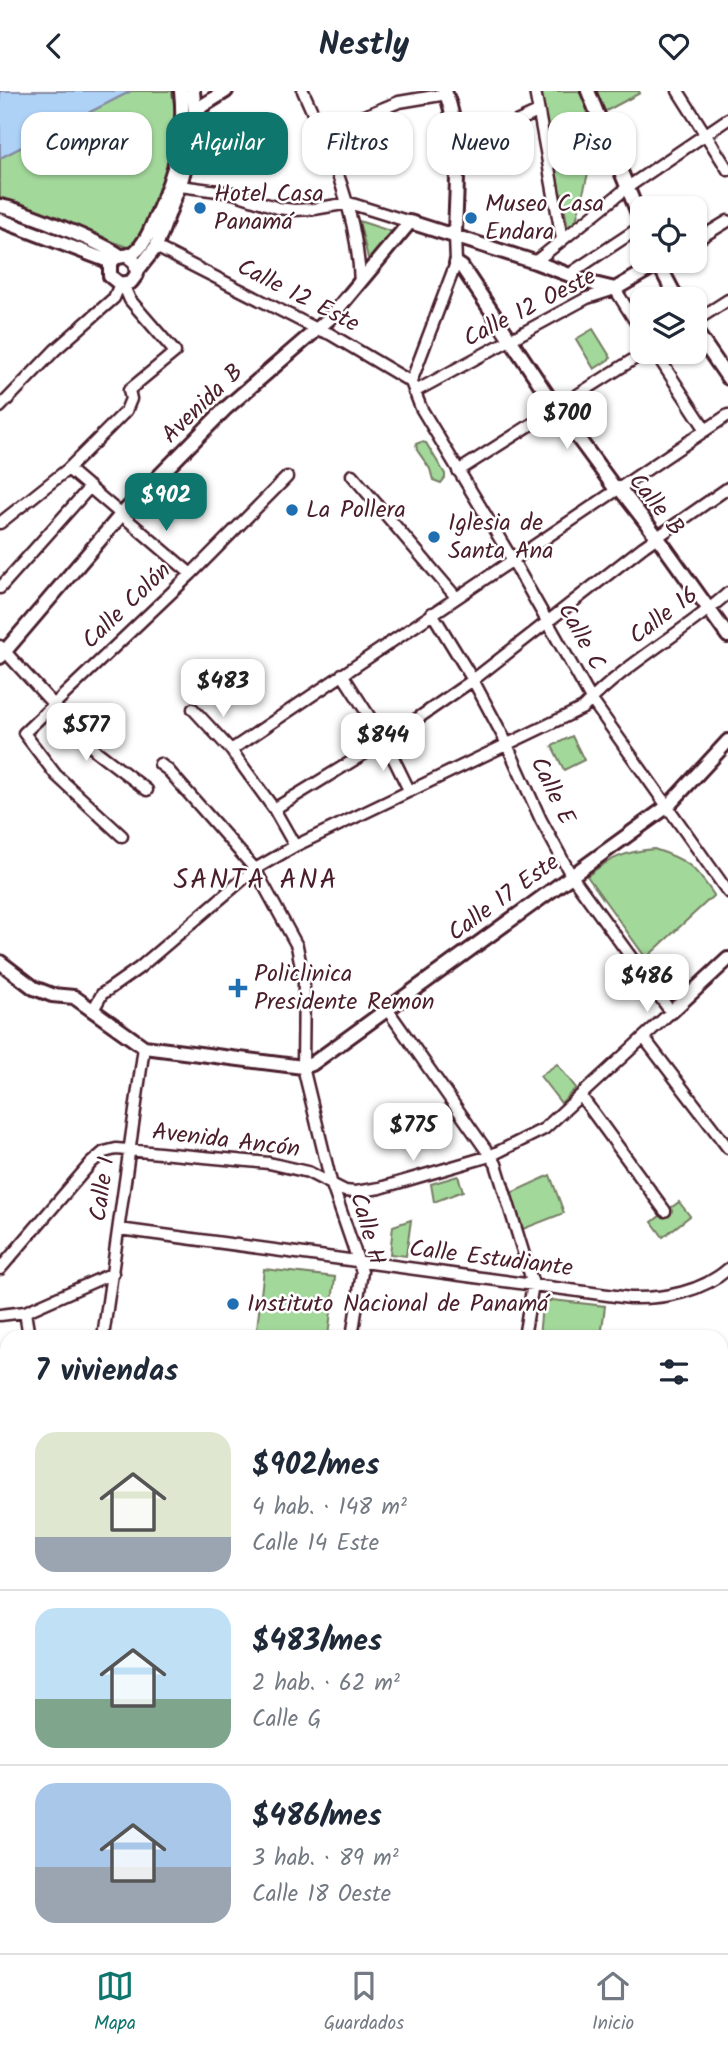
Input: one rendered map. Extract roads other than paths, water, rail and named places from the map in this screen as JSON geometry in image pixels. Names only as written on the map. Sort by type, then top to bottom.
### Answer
[{"type":"street","points":[[0,523],[68,469],[126,411],[131,399],[129,390],[175,352],[110,274],[120,258],[138,250],[150,230],[173,176],[188,103],[193,91]]},
{"type":"street","points":[[188,103],[202,106],[226,91]]},
{"type":"street","points":[[303,91],[312,112]]},
{"type":"street","points":[[535,91],[562,239]]},
{"type":"street","points":[[588,91],[631,196]]},
{"type":"street","points":[[678,91],[728,170]]},
{"type":"street","points":[[374,112],[399,102],[446,93],[454,112]]},
{"type":"street","points":[[0,407],[55,350],[114,298],[121,284],[133,280],[156,247],[180,186],[193,133],[188,103]]},
{"type":"street","points":[[534,114],[538,112]]},
{"type":"street","points":[[536,262],[628,187],[728,119]]},
{"type":"street","points":[[338,175],[349,203],[359,259],[360,283]]},
{"type":"street","points":[[413,387],[456,263],[456,175]]},
{"type":"street","points":[[180,186],[233,193],[278,208],[294,210],[349,203],[455,235],[615,289],[630,313]]},
{"type":"street","points":[[0,207],[114,250],[120,258]]},
{"type":"street","points":[[0,220],[135,262],[137,271]]},
{"type":"street","points":[[707,234],[728,221]]},
{"type":"street","name":"Avenida B","points":[[2,651],[121,515],[225,408],[317,330],[410,222]]},
{"type":"street","points":[[571,275],[630,233]]},
{"type":"street","name":"Calle 12 Este","points":[[156,247],[317,330],[330,334],[413,387]]},
{"type":"street","name":"Calle B","points":[[456,263],[462,267],[556,408],[614,487],[620,489],[658,538],[728,636]]},
{"type":"street","name":"Calle 12 Oeste","points":[[413,387],[587,298],[615,289],[642,273]]},
{"type":"street","points":[[707,313],[728,300]]},
{"type":"street","points":[[707,347],[728,378]]},
{"type":"street","points":[[458,471],[630,361]]},
{"type":"street","points":[[663,364],[706,430]]},
{"type":"street","name":"Calle C","points":[[413,387],[458,471],[512,559],[591,699],[728,892]]},
{"type":"street","points":[[231,750],[728,415]]},
{"type":"street","points":[[68,469],[191,574]]},
{"type":"street","points":[[352,475],[456,597]]},
{"type":"street","name":"Calle Colón","points":[[122,836],[56,775],[24,733],[191,574],[287,477]]},
{"type":"street","points":[[0,588],[90,488]]},
{"type":"street","points":[[274,809],[384,741],[473,680],[643,547],[728,488]]},
{"type":"street","name":"Calle 16","points":[[93,1010],[102,994],[139,968],[255,869],[295,846],[409,790],[583,708],[599,690],[709,610],[728,593]]},
{"type":"street","name":"Calle E","points":[[432,613],[473,680],[507,745],[541,820],[571,875],[671,1012]]},
{"type":"street","points":[[2,651],[96,751],[147,790]]},
{"type":"street","points":[[342,674],[384,741],[409,790]]},
{"type":"street","points":[[193,709],[231,750],[274,809],[295,846]]},
{"type":"street","name":"Calle 17 Este","points":[[303,1067],[312,1064],[668,806],[728,741]]},
{"type":"street","name":"Calle H","points":[[160,764],[169,770],[255,869],[298,946],[304,982],[303,1067],[331,1182],[362,1272],[353,1330]]},
{"type":"street","points":[[671,1012],[728,959]]},
{"type":"street","points":[[0,962],[34,988],[52,995],[74,997],[144,1047],[303,1067]]},
{"type":"street","points":[[387,1009],[496,1164],[533,1284],[525,1330]]},
{"type":"street","name":"Avenida Ancón","points":[[0,1269],[91,1163],[104,1152],[116,1149],[270,1163],[309,1172],[345,1191],[355,1192],[407,1181],[490,1156],[544,1129],[671,1012]]},
{"type":"street","points":[[644,1038],[728,1149]]},
{"type":"street","name":"Calle I","points":[[104,1330],[144,1047]]},
{"type":"street","points":[[581,1096],[666,1211]]},
{"type":"street","name":"Calle Estudiante","points":[[119,1229],[648,1299],[698,1288],[728,1269]]},
{"type":"street","points":[[0,1315],[25,1312],[113,1273]]},
{"type":"street","points":[[25,1312],[28,1330]]},
{"type":"water","points":[[0,91],[131,91],[90,112],[21,112],[21,147],[0,158]]},
{"type":"place","name":"Hotel Casa Panamá","points":[[200,208]]},
{"type":"place","name":"Museo Casa Endara","points":[[471,218]]},
{"type":"place","name":"La Pollera","points":[[292,510]]},
{"type":"place","name":"Iglesia de Santa Ana","points":[[434,537]]},
{"type":"place","name":"Policlinica Presidente Remon","points":[[238,988]]},
{"type":"place","name":"Instituto Nacional de Panamá","points":[[233,1304]]},
{"type":"district","name":"SANTA ANA","points":[[256,880]]}]
